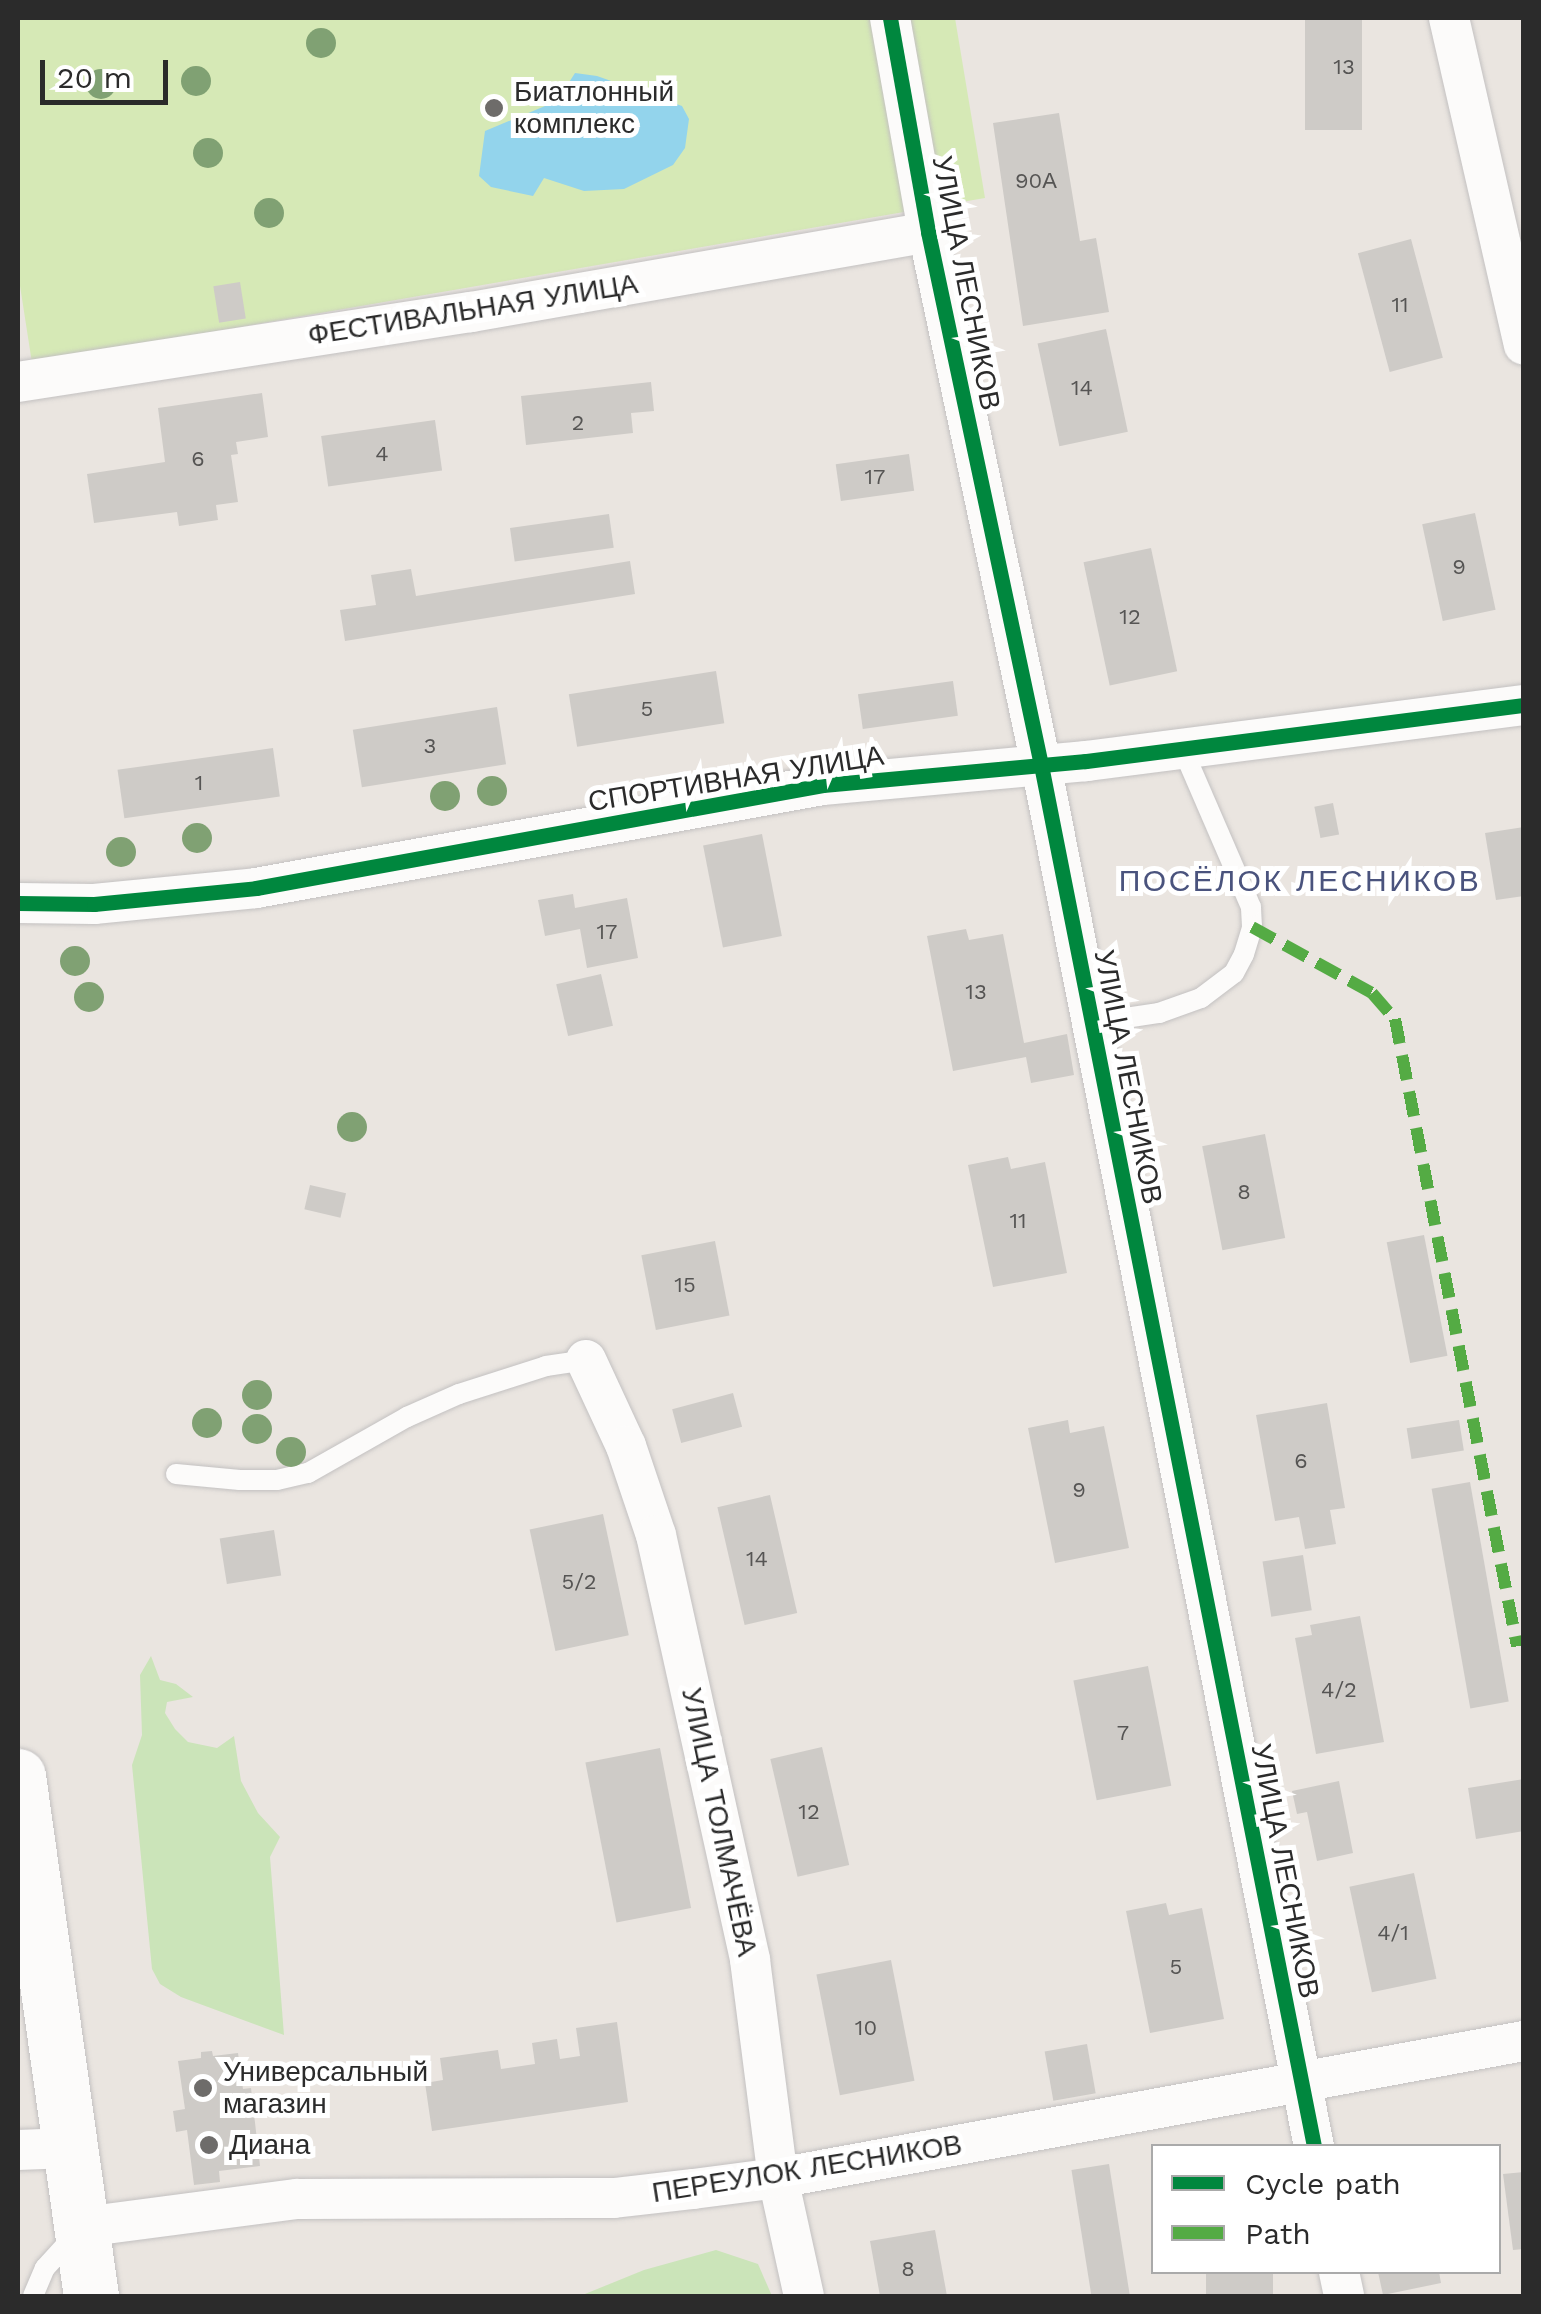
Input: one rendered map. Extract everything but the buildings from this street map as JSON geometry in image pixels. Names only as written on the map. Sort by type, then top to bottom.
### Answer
[{"type":"main road","points":[[18,1776],[43,2149],[82,2226],[91,2296]]},
{"type":"street","name":"УЛИЦА ЛЕСНИКОВ","points":[[890,18],[928,232],[1041,765],[1314,2144]]},
{"type":"street","points":[[1449,18],[1524,345]]},
{"type":"street","name":"ФЕСТИВАЛЬНАЯ УЛИЦА","points":[[18,382],[472,312],[928,232]]},
{"type":"street","name":"СПОРТИВНАЯ УЛИЦА","points":[[18,903],[94,904],[256,888],[823,785],[1183,750],[1524,705]]},
{"type":"street","name":"УЛИЦА ТОЛМАЧЁВА","points":[[586,1360],[626,1446],[660,1553],[750,1960],[778,2178],[804,2296]]},
{"type":"street","name":"ПЕРЕУЛОК ЛЕСНИКОВ","points":[[82,2226],[297,2199],[614,2198],[778,2178],[1524,2041]]},
{"type":"lane","points":[[1092,1023],[1159,1013],[1201,998],[1234,972],[1244,954],[1252,927],[1251,907],[1183,750]]},
{"type":"lane","points":[[176,1474],[277,1480],[308,1473],[407,1416],[459,1394],[546,1366],[586,1360]]},
{"type":"lane","points":[[32,2296],[45,2268],[82,2226]]},
{"type":"green space","name":"Биатлонный комплекс","points":[[18,18],[955,18],[985,198],[32,363],[18,273]]},
{"type":"green space","points":[[151,1656],[160,1680],[176,1684],[193,1697],[167,1702],[165,1713],[175,1729],[188,1742],[217,1748],[234,1736],[241,1781],[258,1813],[280,1837],[270,1857],[284,2035],[181,1997],[160,1984],[152,1969],[132,1765],[142,1735],[140,1675]]},
{"type":"green space","points":[[716,2250],[758,2264],[772,2296],[580,2296],[644,2270]]},
{"type":"water","points":[[575,73],[597,76],[682,106],[689,119],[685,148],[673,165],[624,189],[584,191],[544,178],[533,196],[491,187],[479,176],[485,131],[557,101]]},
{"type":"marked path","points":[[1252,927],[1372,993],[1395,1019],[1517,1646]]},
{"type":"cycle path","points":[[890,18],[928,232],[1041,765],[1314,2144]]},
{"type":"cycle path","points":[[18,903],[94,904],[256,888],[823,785],[1086,761],[1524,705]]},
{"type":"place","name":"Биатлонный комплекс","points":[[494,108]]},
{"type":"place","name":"Универсальный магазин","points":[[203,2088]]},
{"type":"place","name":"Диана","points":[[209,2145]]},
{"type":"district","name":"ПОСЁЛОК ЛЕСНИКОВ","points":[[1300,881]]}]
